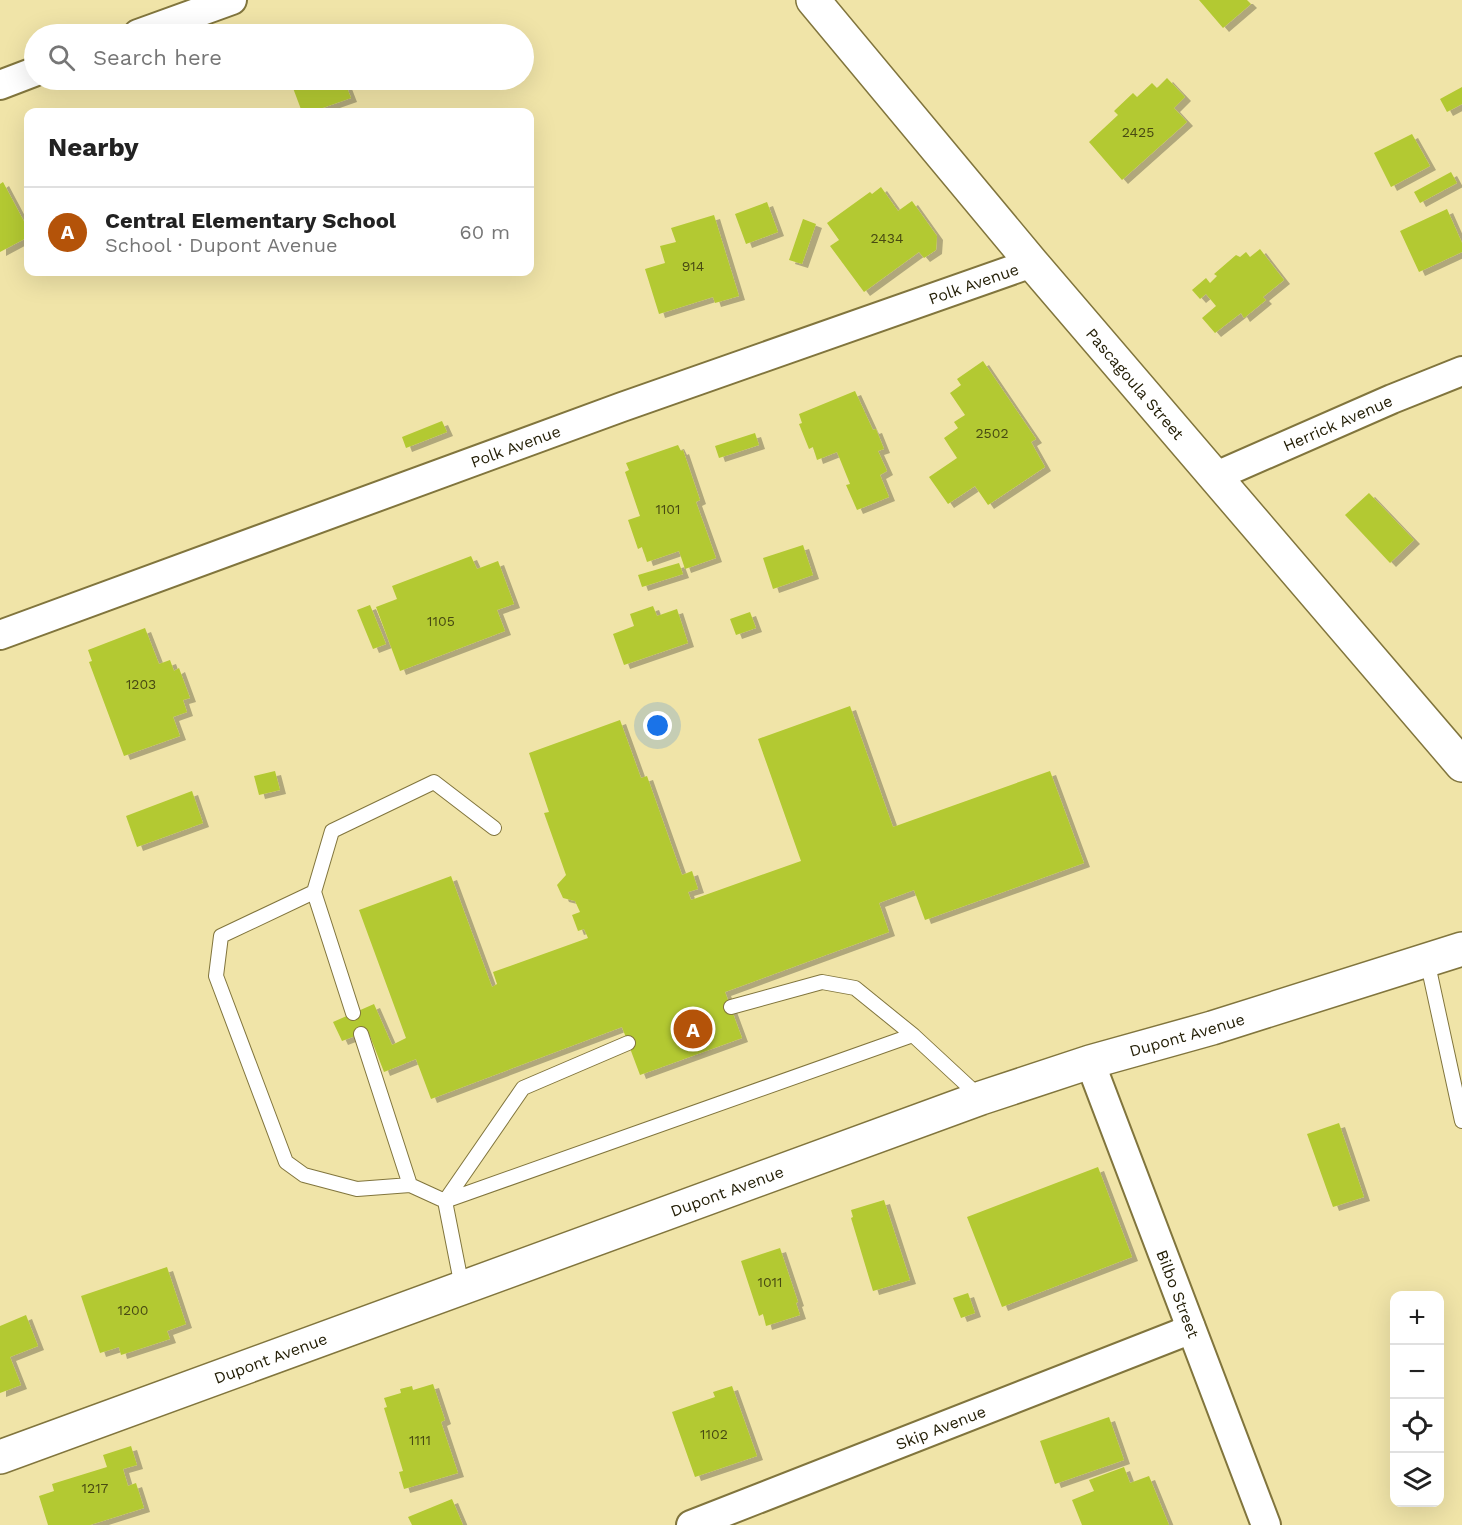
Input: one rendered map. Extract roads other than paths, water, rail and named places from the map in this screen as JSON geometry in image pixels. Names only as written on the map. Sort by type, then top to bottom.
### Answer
[{"type":"street","points":[[166,24],[232,0]]},
{"type":"street","name":"Pascagoula Street","points":[[813,0],[1032,263],[1462,765]]},
{"type":"street","points":[[0,85],[24,76]]},
{"type":"street","name":"Polk Avenue","points":[[0,635],[622,407],[1032,263]]},
{"type":"street","name":"Herrick Avenue","points":[[1214,477],[1462,371]]},
{"type":"street","name":"Dupont Avenue","points":[[0,1457],[981,1098],[1090,1062],[1212,1028],[1462,949]]},
{"type":"street","name":"Bilbo Street","points":[[1090,1062],[1266,1525]]},
{"type":"street","name":"Skip Avenue","points":[[692,1525],[1179,1334],[1190,1326]]},
{"type":"lane","points":[[353,1013],[314,892],[332,831],[434,782],[494,828]]},
{"type":"lane","points":[[314,892],[221,936],[216,976],[285,1162],[304,1175],[357,1189],[410,1185],[445,1201],[913,1035]]},
{"type":"lane","points":[[1427,960],[1462,1121]]},
{"type":"lane","points":[[730,1007],[822,982],[855,988],[913,1035],[981,1098]]},
{"type":"lane","points":[[362,1034],[410,1185]]},
{"type":"lane","points":[[462,1287],[445,1201],[523,1088],[628,1043]]},
{"type":"place","name":"Central Elementary School","points":[[693,1029]]}]
